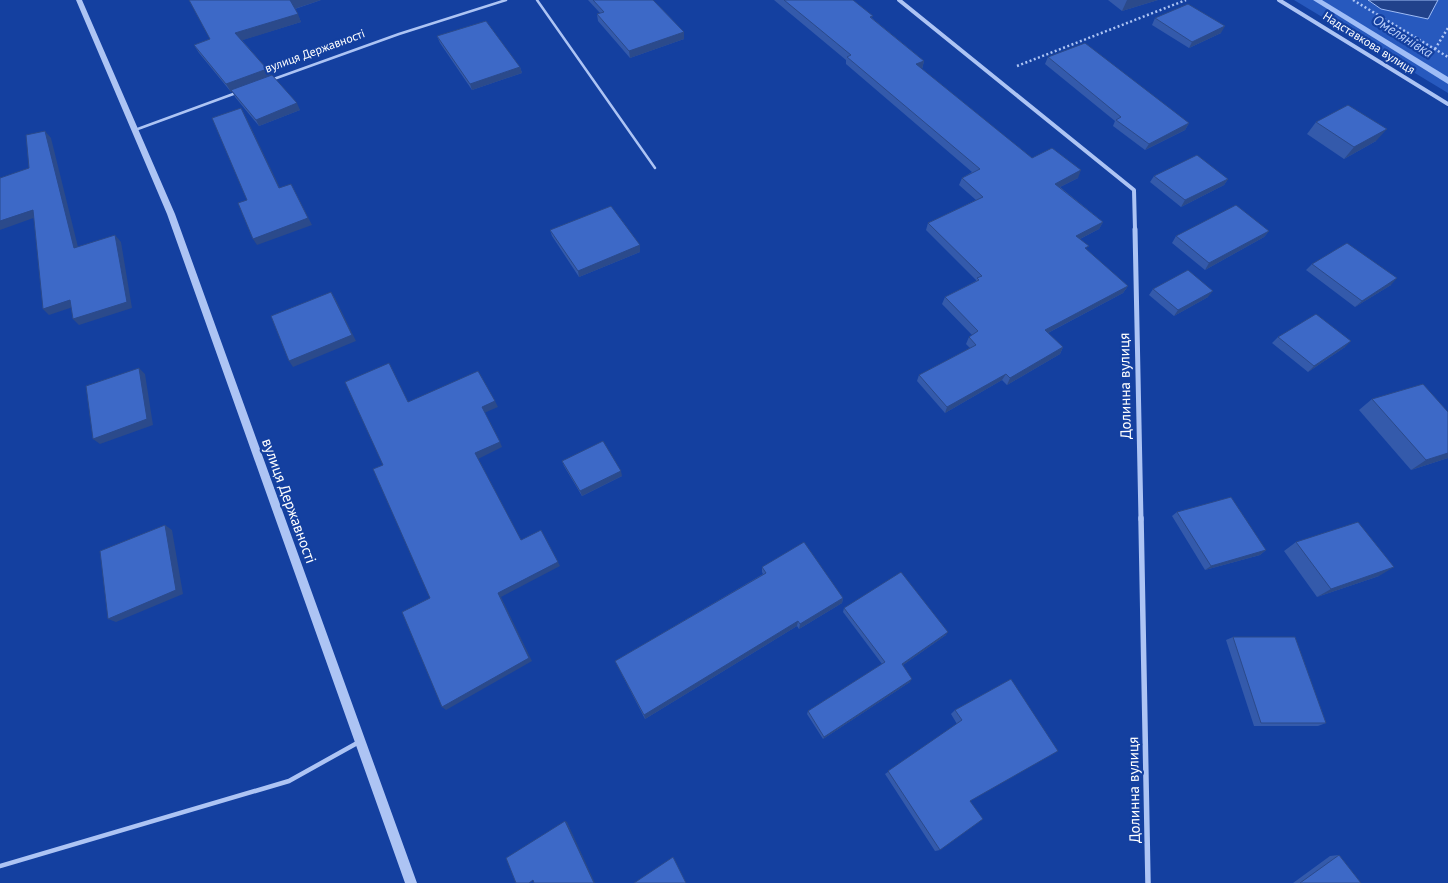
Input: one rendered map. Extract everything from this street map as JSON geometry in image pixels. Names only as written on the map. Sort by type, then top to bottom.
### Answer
[{"type":"street","name":"вулиця Державності","points":[[79,0],[171,214],[411,883]]},
{"type":"street","name":"Долинна вулиця","points":[[899,0],[1134,190],[1148,883]]},
{"type":"street","name":"Надставкова вулиця","points":[[1279,0],[1448,104]]},
{"type":"lane","name":"вулиця Державності","points":[[268,82],[399,34],[506,0]]},
{"type":"lane","points":[[537,0],[655,168]]},
{"type":"lane","points":[[135,130],[240,92]]},
{"type":"lane","points":[[0,866],[289,781],[360,741]]},
{"type":"path","points":[[994,76],[1186,0]]},
{"type":"path","points":[[1353,0],[1448,57]]},
{"type":"path","points":[[1435,49],[1448,28]]},
{"type":"shaded area","points":[[1294,0],[1367,0],[1381,9],[1427,19],[1438,0],[1448,0],[1448,93]]},
{"type":"shaded area","points":[[1368,0],[1438,0],[1428,19],[1381,9]]},
{"type":"building","points":[[189,0],[290,0],[298,14],[235,33],[267,69],[226,84],[194,45],[210,39]]},
{"type":"building","points":[[593,0],[653,0],[684,32],[629,51],[597,14],[604,12]]},
{"type":"building","points":[[784,0],[853,0],[873,16],[870,17],[924,61],[916,64],[1032,158],[1052,148],[1081,170],[1055,184],[1103,222],[1076,236],[1089,246],[1085,248],[1128,286],[1045,330],[1063,347],[1010,378],[1006,374],[947,407],[919,375],[976,345],[969,337],[978,331],[945,297],[979,280],[977,278],[982,276],[928,223],[983,197],[962,178],[980,169],[847,57],[851,55]]},
{"type":"building","points":[[1188,4],[1225,26],[1192,42],[1155,18]]},
{"type":"building","points":[[486,21],[520,67],[470,84],[437,36]]},
{"type":"building","points":[[1085,43],[1189,123],[1149,144],[1116,120],[1121,117],[1048,57]]},
{"type":"building","points":[[272,75],[297,103],[256,120],[231,90]]},
{"type":"building","points":[[1348,105],[1387,129],[1354,147],[1316,122]]},
{"type":"building","points":[[241,108],[279,188],[291,184],[308,218],[253,239],[238,203],[247,200],[212,118]]},
{"type":"building","points":[[45,131],[74,248],[115,235],[127,302],[73,319],[70,300],[43,309],[33,210],[0,221],[0,178],[29,168],[26,135]]},
{"type":"building","points":[[1197,155],[1228,179],[1185,200],[1154,176]]},
{"type":"building","points":[[1236,205],[1269,231],[1209,263],[1176,236]]},
{"type":"building","points":[[611,206],[640,245],[578,271],[550,230]]},
{"type":"building","points":[[1347,243],[1397,278],[1362,301],[1312,264]]},
{"type":"building","points":[[1188,270],[1213,291],[1178,310],[1153,289]]},
{"type":"building","points":[[331,292],[352,335],[289,361],[271,316]]},
{"type":"building","points":[[1316,314],[1351,341],[1314,366],[1278,337]]},
{"type":"building","points":[[389,363],[408,402],[478,371],[495,401],[482,407],[500,442],[475,453],[521,540],[541,530],[558,562],[498,593],[529,658],[442,707],[402,612],[430,598],[373,469],[383,465],[345,382]]},
{"type":"building","points":[[139,368],[147,419],[93,439],[86,386]]},
{"type":"building","points":[[1423,384],[1448,412],[1448,453],[1426,460],[1372,399]]},
{"type":"building","points":[[603,441],[621,471],[580,491],[562,461]]},
{"type":"building","points":[[1231,497],[1266,550],[1211,566],[1177,512]]},
{"type":"building","points":[[1358,522],[1394,567],[1331,589],[1296,542]]},
{"type":"building","points":[[165,525],[176,590],[108,619],[100,551]]},
{"type":"building","points":[[804,542],[843,598],[800,624],[798,621],[644,715],[615,661],[766,573],[762,567]]},
{"type":"building","points":[[901,572],[948,632],[902,664],[912,679],[824,737],[808,711],[885,662],[844,608]]},
{"type":"building","points":[[1233,637],[1295,637],[1326,723],[1261,723]]},
{"type":"building","points":[[1011,679],[1058,751],[970,801],[983,819],[940,850],[888,771],[962,720],[955,710]]},
{"type":"building","points":[[565,821],[594,883],[534,883],[533,880],[529,883],[516,883],[506,858]]},
{"type":"building","points":[[1339,855],[1361,883],[1300,883]]},
{"type":"building","points":[[673,857],[686,883],[634,883]]},
{"type":"waterway","name":"Омелянівка","points":[[1317,0],[1448,81]]}]
